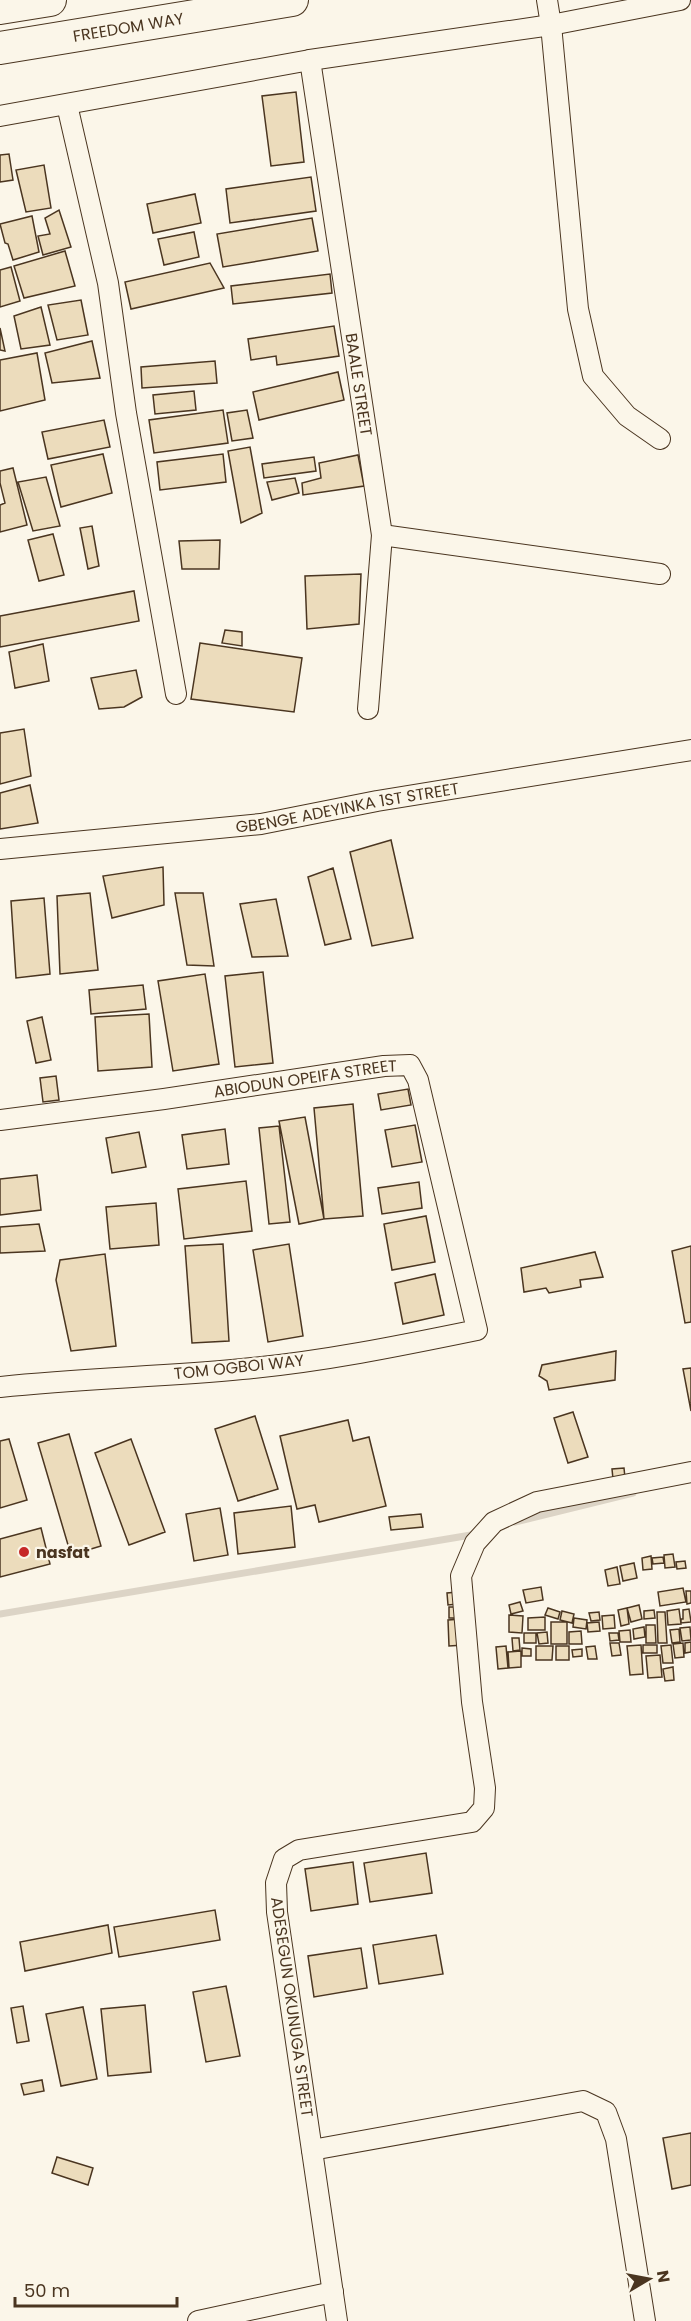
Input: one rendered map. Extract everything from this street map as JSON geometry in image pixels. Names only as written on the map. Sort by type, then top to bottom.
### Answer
[{"type":"main road","points":[[0,8],[50,0]]},
{"type":"main road","name":"FREEDOM WAY","points":[[0,48],[292,0]]},
{"type":"street","points":[[547,0],[578,309],[593,376],[627,416],[660,439]]},
{"type":"street","points":[[0,116],[310,60],[551,25],[680,0]]},
{"type":"street","name":"BAALE STREET","points":[[310,60],[382,535],[368,709]]},
{"type":"street","points":[[68,105],[108,283],[126,413],[176,694]]},
{"type":"street","points":[[382,535],[660,574]]},
{"type":"street","name":"GBENGE ADEYINKA 1ST STREET","points":[[0,849],[261,824],[377,801],[691,750]]},
{"type":"street","name":"ABIODUN OPEIFA STREET","points":[[0,1120],[164,1099],[384,1066],[410,1065],[418,1080],[477,1330]]},
{"type":"street","name":"TOM OGBOI WAY","points":[[0,1387],[62,1380],[242,1369],[369,1352],[477,1330]]},
{"type":"street","name":"ADESEGUN OKUNUGA STREET","points":[[338,2321],[277,1912],[276,1883],[284,1859],[299,1850],[472,1822],[484,1808],[485,1788],[472,1702],[461,1576],[475,1543],[494,1522],[537,1502],[691,1472]]},
{"type":"street","points":[[312,2150],[583,2101],[606,2112],[616,2139],[645,2321]]},
{"type":"street","points":[[198,2321],[333,2292]]},
{"type":"building","points":[[296,92],[304,162],[271,166],[262,96]]},
{"type":"building","points":[[9,154],[13,180],[0,182],[0,155]]},
{"type":"building","points":[[44,165],[51,208],[26,212],[16,170]]},
{"type":"building","points":[[311,177],[316,211],[230,223],[226,189]]},
{"type":"building","points":[[195,194],[201,223],[153,233],[147,204]]},
{"type":"building","points":[[59,210],[71,247],[43,255],[38,236],[50,234],[45,218]]},
{"type":"building","points":[[32,216],[39,252],[13,260],[0,224]]},
{"type":"building","points":[[312,218],[318,251],[223,267],[217,234]]},
{"type":"building","points":[[194,232],[199,257],[164,265],[158,239]]},
{"type":"building","points":[[65,251],[75,286],[24,298],[14,266]]},
{"type":"building","points":[[210,263],[224,288],[131,309],[125,282]]},
{"type":"building","points":[[11,267],[20,301],[0,307],[0,270]]},
{"type":"building","points":[[330,274],[332,293],[233,304],[231,286]]},
{"type":"building","points":[[81,300],[88,335],[57,340],[48,305]]},
{"type":"building","points":[[41,307],[50,345],[21,349],[14,316]]},
{"type":"building","points":[[334,326],[339,356],[277,365],[276,356],[251,360],[248,339]]},
{"type":"building","points":[[0,328],[5,351],[0,350]]},
{"type":"building","points":[[92,341],[100,378],[52,383],[45,353]]},
{"type":"building","points":[[37,353],[45,400],[0,411],[0,360]]},
{"type":"building","points":[[215,361],[217,383],[142,388],[141,367]]},
{"type":"building","points":[[338,372],[344,400],[259,420],[253,392]]},
{"type":"building","points":[[194,391],[196,410],[155,414],[153,395]]},
{"type":"building","points":[[223,410],[228,443],[154,453],[149,420]]},
{"type":"building","points":[[247,410],[253,438],[232,441],[227,413]]},
{"type":"building","points":[[104,420],[110,447],[48,459],[42,432]]},
{"type":"building","points":[[250,447],[262,513],[241,523],[228,451]]},
{"type":"building","points":[[103,454],[112,493],[61,507],[51,465]]},
{"type":"building","points":[[223,454],[226,482],[160,490],[157,462]]},
{"type":"building","points":[[358,455],[364,486],[303,495],[302,483],[321,478],[319,463]]},
{"type":"building","points":[[314,457],[316,471],[264,478],[262,464]]},
{"type":"building","points":[[13,468],[27,525],[0,532],[0,505],[5,503],[0,483],[0,471]]},
{"type":"building","points":[[46,477],[60,526],[33,531],[18,482]]},
{"type":"building","points":[[295,478],[299,493],[272,500],[267,482]]},
{"type":"building","points":[[92,526],[99,566],[88,569],[80,528]]},
{"type":"building","points":[[53,534],[64,575],[39,581],[28,540]]},
{"type":"building","points":[[220,540],[219,569],[182,569],[179,541]]},
{"type":"building","points":[[361,574],[359,624],[307,629],[305,576]]},
{"type":"building","points":[[134,591],[139,621],[0,647],[0,616]]},
{"type":"building","points":[[225,630],[242,632],[242,646],[222,643]]},
{"type":"building","points":[[200,643],[302,658],[294,712],[191,699]]},
{"type":"building","points":[[43,644],[49,681],[15,688],[9,652]]},
{"type":"building","points":[[136,670],[142,697],[124,707],[99,709],[91,678]]},
{"type":"building","points":[[24,729],[31,776],[0,784],[0,733]]},
{"type":"building","points":[[30,785],[38,823],[0,829],[0,793]]},
{"type":"building","points":[[391,840],[413,938],[372,946],[350,852]]},
{"type":"building","points":[[163,867],[164,905],[112,918],[103,876]]},
{"type":"building","points":[[333,868],[351,939],[325,945],[308,877]]},
{"type":"building","points":[[90,893],[98,970],[60,974],[57,896]]},
{"type":"building","points":[[175,893],[203,893],[214,966],[187,965]]},
{"type":"building","points":[[44,898],[50,974],[16,978],[11,901]]},
{"type":"building","points":[[276,899],[288,956],[252,957],[240,904]]},
{"type":"building","points":[[263,972],[273,1063],[235,1067],[225,976]]},
{"type":"building","points":[[205,974],[219,1064],[173,1071],[158,981]]},
{"type":"building","points":[[143,985],[146,1009],[91,1014],[89,990]]},
{"type":"building","points":[[149,1014],[152,1067],[98,1071],[95,1017]]},
{"type":"building","points":[[42,1017],[51,1060],[36,1063],[27,1021]]},
{"type":"building","points":[[56,1076],[59,1100],[43,1102],[40,1078]]},
{"type":"building","points":[[408,1089],[411,1105],[381,1110],[378,1094]]},
{"type":"building","points":[[353,1104],[363,1216],[324,1219],[314,1108]]},
{"type":"building","points":[[305,1117],[324,1219],[299,1224],[279,1121]]},
{"type":"building","points":[[415,1125],[422,1162],[392,1167],[385,1130]]},
{"type":"building","points":[[279,1126],[290,1222],[269,1224],[259,1128]]},
{"type":"building","points":[[225,1129],[229,1164],[187,1169],[182,1135]]},
{"type":"building","points":[[139,1132],[146,1167],[112,1173],[106,1138]]},
{"type":"building","points":[[37,1175],[41,1210],[0,1215],[0,1179]]},
{"type":"building","points":[[246,1181],[252,1231],[184,1239],[178,1189]]},
{"type":"building","points":[[419,1182],[422,1208],[382,1214],[378,1188]]},
{"type":"building","points":[[156,1203],[159,1245],[110,1249],[106,1207]]},
{"type":"building","points":[[426,1216],[435,1262],[392,1270],[384,1224]]},
{"type":"building","points":[[39,1224],[45,1251],[0,1253],[0,1227]]},
{"type":"building","points":[[223,1244],[229,1341],[192,1343],[185,1246]]},
{"type":"building","points":[[289,1244],[303,1336],[268,1342],[253,1250]]},
{"type":"building","points":[[691,1246],[691,1322],[685,1323],[672,1251]]},
{"type":"building","points":[[595,1252],[603,1277],[580,1280],[581,1287],[549,1293],[546,1288],[524,1292],[521,1268]]},
{"type":"building","points":[[105,1254],[116,1346],[71,1351],[56,1280],[60,1260]]},
{"type":"building","points":[[435,1274],[444,1315],[403,1324],[395,1283]]},
{"type":"building","points":[[616,1351],[615,1380],[549,1390],[547,1381],[539,1376],[542,1365]]},
{"type":"building","points":[[691,1368],[691,1411],[683,1369]]},
{"type":"building","points":[[573,1412],[588,1457],[568,1463],[554,1418]]},
{"type":"building","points":[[255,1416],[278,1489],[238,1501],[215,1429]]},
{"type":"building","points":[[348,1420],[353,1441],[369,1437],[386,1506],[319,1522],[315,1505],[297,1509],[280,1436]]},
{"type":"building","points":[[69,1434],[101,1546],[71,1555],[38,1443]]},
{"type":"building","points":[[9,1439],[27,1500],[0,1508],[0,1441]]},
{"type":"building","points":[[131,1439],[165,1532],[129,1545],[95,1453]]},
{"type":"building","points":[[624,1468],[625,1478],[613,1479],[612,1469]]},
{"type":"building","points":[[291,1506],[295,1547],[238,1554],[234,1513]]},
{"type":"building","points":[[220,1508],[228,1555],[194,1561],[186,1514]]},
{"type":"building","points":[[421,1514],[423,1527],[391,1530],[389,1517]]},
{"type":"building","name":"nasfat","points":[[41,1528],[50,1564],[0,1577],[0,1539]]},
{"type":"building","points":[[673,1554],[675,1567],[665,1568],[664,1555]]},
{"type":"building","points":[[651,1556],[652,1569],[643,1570],[642,1558]]},
{"type":"building","points":[[663,1557],[664,1563],[653,1564],[652,1558]]},
{"type":"building","points":[[685,1561],[686,1568],[677,1569],[676,1562]]},
{"type":"building","points":[[634,1563],[637,1578],[623,1581],[620,1566]]},
{"type":"building","points":[[617,1567],[620,1584],[608,1586],[605,1570]]},
{"type":"building","points":[[541,1587],[543,1600],[526,1603],[523,1590]]},
{"type":"building","points":[[683,1588],[686,1602],[660,1606],[658,1592]]},
{"type":"building","points":[[686,1591],[691,1591],[691,1603],[687,1604]]},
{"type":"building","points":[[457,1592],[458,1604],[448,1605],[447,1593]]},
{"type":"building","points":[[520,1602],[523,1611],[511,1614],[509,1605]]},
{"type":"building","points":[[639,1605],[642,1619],[631,1622],[627,1608]]},
{"type":"building","points":[[449,1607],[460,1607],[460,1618],[449,1618]]},
{"type":"building","points":[[548,1608],[560,1612],[558,1619],[545,1615]]},
{"type":"building","points":[[627,1608],[629,1624],[621,1626],[618,1610]]},
{"type":"building","points":[[679,1609],[681,1624],[668,1625],[667,1611]]},
{"type":"building","points":[[689,1609],[691,1622],[681,1623],[683,1610]]},
{"type":"building","points":[[654,1610],[655,1618],[644,1619],[644,1611]]},
{"type":"building","points":[[562,1611],[574,1614],[572,1623],[560,1620]]},
{"type":"building","points":[[599,1612],[600,1620],[591,1621],[589,1613]]},
{"type":"building","points":[[657,1612],[665,1612],[667,1643],[658,1643]]},
{"type":"building","points":[[509,1615],[523,1616],[522,1633],[509,1632]]},
{"type":"building","points":[[614,1615],[615,1628],[603,1629],[602,1616]]},
{"type":"building","points":[[545,1617],[545,1630],[528,1630],[528,1618]]},
{"type":"building","points":[[574,1618],[587,1620],[586,1629],[573,1627]]},
{"type":"building","points":[[462,1619],[464,1645],[449,1646],[448,1620]]},
{"type":"building","points":[[551,1622],[567,1622],[567,1644],[551,1644]]},
{"type":"building","points":[[599,1622],[600,1631],[588,1632],[587,1623]]},
{"type":"building","points":[[646,1625],[655,1625],[656,1643],[646,1643]]},
{"type":"building","points":[[644,1627],[645,1637],[634,1639],[633,1629]]},
{"type":"building","points":[[690,1627],[691,1640],[682,1641],[680,1628]]},
{"type":"building","points":[[679,1629],[680,1642],[672,1643],[670,1630]]},
{"type":"building","points":[[630,1630],[631,1642],[620,1642],[619,1631]]},
{"type":"building","points":[[581,1631],[582,1644],[569,1644],[569,1632]]},
{"type":"building","points":[[547,1632],[548,1643],[539,1644],[537,1633]]},
{"type":"building","points":[[524,1633],[536,1633],[536,1643],[524,1643]]},
{"type":"building","points":[[609,1633],[618,1633],[619,1640],[610,1641]]},
{"type":"building","points":[[512,1638],[519,1638],[520,1650],[513,1651]]},
{"type":"building","points":[[691,1642],[691,1652],[685,1653],[685,1643]]},
{"type":"building","points":[[610,1643],[619,1643],[621,1655],[612,1656]]},
{"type":"building","points":[[683,1643],[684,1657],[675,1658],[673,1644]]},
{"type":"building","points":[[641,1645],[643,1674],[630,1675],[627,1646]]},
{"type":"building","points":[[643,1645],[657,1645],[657,1653],[643,1653]]},
{"type":"building","points":[[671,1645],[673,1663],[663,1663],[661,1646]]},
{"type":"building","points":[[506,1646],[508,1668],[498,1669],[496,1647]]},
{"type":"building","points":[[536,1646],[553,1646],[552,1660],[536,1660]]},
{"type":"building","points":[[556,1646],[569,1646],[569,1660],[556,1660]]},
{"type":"building","points":[[595,1646],[597,1659],[588,1659],[586,1647]]},
{"type":"building","points":[[522,1648],[531,1649],[531,1656],[522,1656]]},
{"type":"building","points":[[582,1649],[582,1656],[573,1657],[572,1650]]},
{"type":"building","points":[[521,1651],[521,1667],[509,1668],[508,1652]]},
{"type":"building","points":[[660,1655],[662,1677],[648,1678],[646,1656]]},
{"type":"building","points":[[673,1667],[674,1680],[665,1681],[663,1669]]},
{"type":"building","points":[[426,1853],[432,1893],[370,1902],[364,1863]]},
{"type":"building","points":[[353,1862],[358,1904],[311,1911],[305,1869]]},
{"type":"building","points":[[215,1910],[220,1940],[119,1957],[114,1927]]},
{"type":"building","points":[[108,1925],[112,1953],[25,1971],[20,1942]]},
{"type":"building","points":[[436,1935],[443,1974],[379,1984],[373,1945]]},
{"type":"building","points":[[361,1948],[367,1988],[314,1997],[308,1956]]},
{"type":"building","points":[[226,1986],[240,2056],[206,2062],[193,1992]]},
{"type":"building","points":[[145,2005],[151,2072],[108,2076],[101,2009]]},
{"type":"building","points":[[23,2006],[29,2041],[17,2043],[11,2008]]},
{"type":"building","points":[[83,2007],[97,2079],[61,2086],[46,2014]]},
{"type":"building","points":[[42,2080],[44,2091],[24,2095],[21,2084]]},
{"type":"building","points":[[691,2133],[691,2185],[672,2189],[663,2138]]},
{"type":"building","points":[[57,2157],[93,2168],[88,2185],[52,2173]]},
{"type":"waterway","points":[[515,1522],[633,1493]]},
{"type":"waterway","points":[[0,1614],[471,1535]]},
{"type":"place","name":"nasfat","points":[[24,1552]]}]
